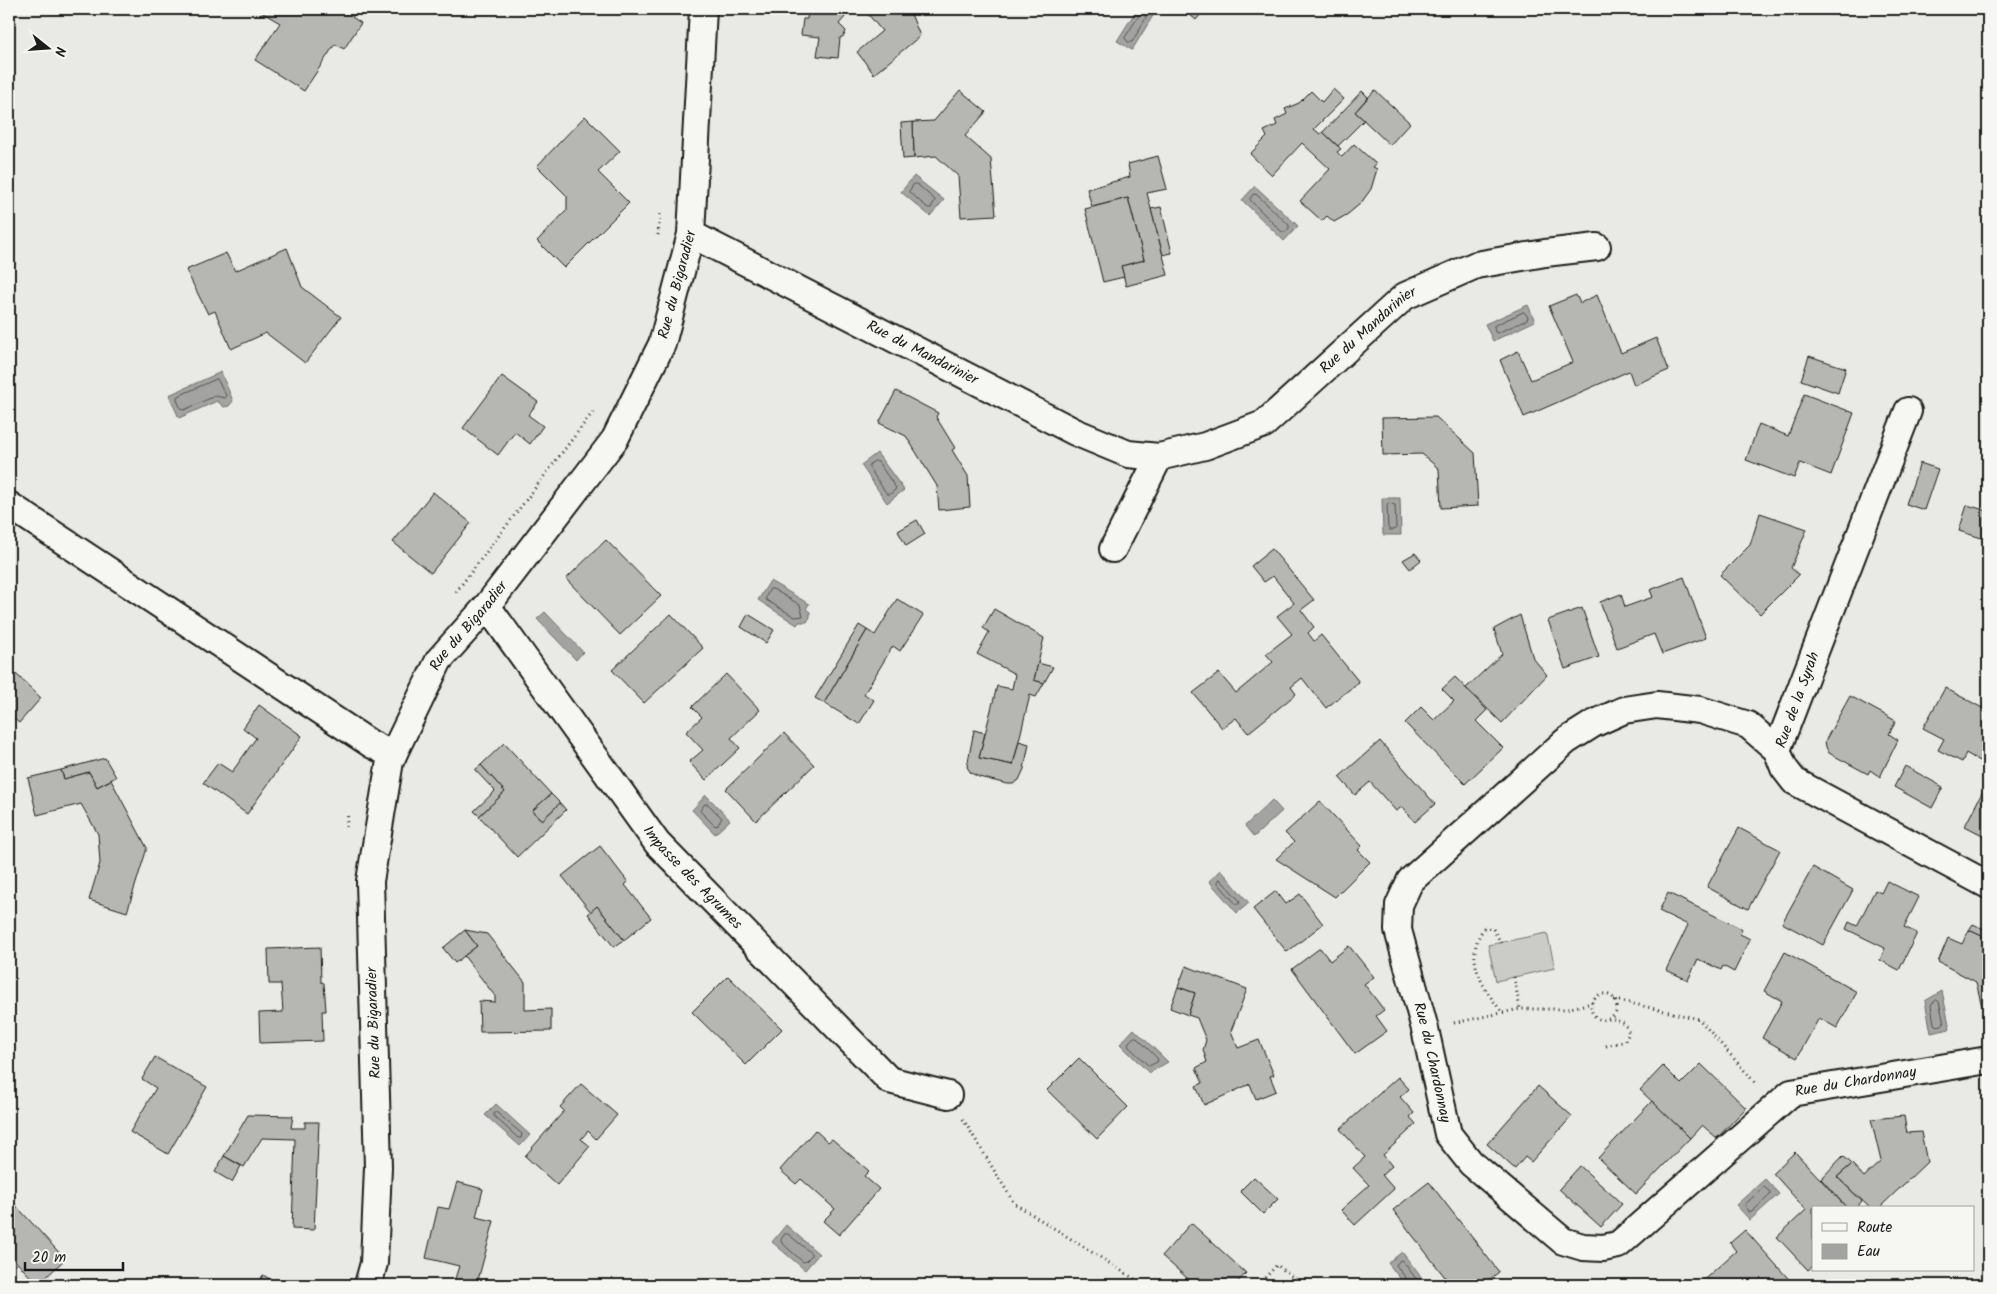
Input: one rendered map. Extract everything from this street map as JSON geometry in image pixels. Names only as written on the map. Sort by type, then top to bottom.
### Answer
[{"type":"street","name":"Rue du Bigaradier","points":[[368,1285],[374,1263],[378,1167],[370,881],[390,760],[440,660],[487,606],[615,439],[662,344],[691,234],[704,9]]},
{"type":"street","name":"Rue du Mandarinier","points":[[691,234],[1075,432],[1128,454],[1159,457],[1205,446],[1264,424],[1405,296],[1476,264],[1597,246]]},
{"type":"street","name":"Rue de la Syrah","points":[[1908,411],[1777,750],[1784,768],[1794,781],[1988,885]]},
{"type":"street","points":[[1113,549],[1159,457]]},
{"type":"street","points":[[9,505],[370,744],[393,755]]},
{"type":"street","name":"Impasse des Agrumes","points":[[487,606],[657,843],[890,1080],[948,1095]]},
{"type":"street","name":"Rue du Chardonnay","points":[[1777,750],[1748,725],[1700,710],[1657,704],[1624,710],[1593,724],[1566,741],[1410,881],[1400,905],[1398,930],[1425,1030],[1448,1134],[1471,1163],[1563,1241],[1583,1247],[1602,1248],[1618,1245],[1791,1093],[1988,1060]]},
{"type":"path","points":[[1501,943],[1493,929],[1484,928],[1477,938],[1474,963],[1485,990],[1502,1012]]},
{"type":"path","points":[[1514,977],[1520,1009]]},
{"type":"path","points":[[1604,994],[1612,997],[1614,1001],[1616,1012],[1611,1018],[1604,1020],[1596,1018],[1591,1011],[1592,1003],[1596,997],[1604,994]]},
{"type":"path","points":[[1614,1001],[1698,1019],[1776,1106]]},
{"type":"path","points":[[1425,1030],[1520,1009],[1566,1009],[1592,1003]]},
{"type":"path","points":[[1606,1046],[1625,1040],[1629,1033],[1625,1024],[1611,1018]]},
{"type":"path","points":[[948,1095],[1014,1204],[1144,1285]]},
{"type":"path","points":[[1258,1285],[1277,1265],[1303,1285]]},
{"type":"shaded area","points":[[1547,933],[1555,968],[1496,981],[1488,945]]},
{"type":"water","points":[[1137,9],[1144,9],[1154,14],[1132,50],[1117,41]]},
{"type":"water","points":[[914,176],[944,200],[930,216],[901,192]]},
{"type":"water","points":[[1255,186],[1298,226],[1284,241],[1242,200]]},
{"type":"water","points":[[1528,305],[1535,321],[1493,341],[1485,324]]},
{"type":"water","points":[[221,372],[233,401],[229,406],[224,407],[217,401],[179,418],[169,395]]},
{"type":"water","points":[[877,453],[904,490],[887,503],[861,465]]},
{"type":"water","points":[[1382,498],[1400,498],[1401,535],[1383,535]]},
{"type":"water","points":[[770,581],[809,604],[806,609],[810,612],[810,617],[807,622],[799,622],[797,625],[758,600]]},
{"type":"water","points":[[545,612],[583,652],[576,660],[537,619]]},
{"type":"water","points":[[706,795],[730,820],[715,834],[692,810]]},
{"type":"water","points":[[1272,800],[1282,811],[1254,837],[1245,826]]},
{"type":"water","points":[[1221,870],[1249,903],[1237,913],[1209,881]]},
{"type":"water","points":[[1942,991],[1950,1029],[1931,1033],[1925,1001]]},
{"type":"water","points":[[1134,1029],[1168,1062],[1149,1073],[1120,1044]]},
{"type":"water","points":[[496,1104],[530,1135],[520,1146],[485,1115]]},
{"type":"water","points":[[1765,1179],[1779,1194],[1750,1220],[1736,1205]]},
{"type":"water","points":[[786,1225],[819,1254],[805,1270],[772,1242]]},
{"type":"water","points":[[1402,1252],[1424,1281],[1418,1285],[1405,1285],[1388,1263]]},
{"type":"building","points":[[256,9],[347,9],[355,14],[352,17],[361,23],[344,49],[335,44],[304,91],[255,60],[280,23]]},
{"type":"building","points":[[561,9],[584,9],[581,16]]},
{"type":"building","points":[[808,9],[909,9],[920,36],[874,74],[857,52],[882,31],[867,13],[847,11],[839,24],[846,31],[844,36],[840,38],[838,58],[817,56],[820,37],[801,35],[803,19],[807,19]]},
{"type":"building","points":[[1183,9],[1205,9],[1196,20]]},
{"type":"building","points":[[1333,89],[1344,99],[1314,129],[1320,134],[1323,132],[1341,149],[1337,152],[1342,157],[1354,144],[1376,164],[1373,167],[1377,169],[1371,189],[1361,203],[1348,214],[1334,222],[1327,216],[1322,221],[1300,201],[1330,169],[1302,143],[1272,175],[1250,154],[1267,137],[1264,131],[1277,125],[1275,120],[1287,114],[1285,109],[1299,103],[1311,91],[1322,102]]},
{"type":"building","points":[[960,90],[986,112],[965,136],[991,159],[996,215],[961,217],[958,176],[936,156],[914,158],[913,122],[934,121]]},
{"type":"building","points":[[1375,90],[1410,123],[1390,145],[1355,112]]},
{"type":"building","points":[[1362,91],[1368,97],[1355,112],[1364,120],[1338,146],[1323,132]]},
{"type":"building","points":[[585,116],[620,151],[598,172],[629,203],[564,268],[537,241],[567,210],[567,196],[537,166]]},
{"type":"building","points":[[913,122],[914,158],[903,159],[901,123]]},
{"type":"building","points":[[1158,156],[1167,189],[1147,193],[1168,275],[1126,286],[1121,266],[1144,260],[1128,198],[1092,207],[1087,189],[1130,177],[1128,164]]},
{"type":"building","points":[[1128,198],[1144,260],[1121,266],[1124,277],[1103,282],[1085,209]]},
{"type":"building","points":[[1161,207],[1172,253],[1163,255],[1151,209]]},
{"type":"building","points":[[287,248],[302,287],[341,317],[305,363],[266,333],[231,349],[215,311],[208,314],[186,270],[226,253],[235,271]]},
{"type":"building","points":[[1576,295],[1580,303],[1597,295],[1621,353],[1656,338],[1669,370],[1634,385],[1629,371],[1524,417],[1500,360],[1518,351],[1531,380],[1573,362],[1549,306]]},
{"type":"building","points":[[1809,356],[1846,368],[1838,393],[1801,380]]},
{"type":"building","points":[[502,376],[538,402],[528,415],[543,426],[530,444],[515,432],[498,455],[463,428]]},
{"type":"building","points":[[896,391],[938,413],[936,417],[955,448],[952,450],[968,476],[970,507],[939,510],[937,486],[906,436],[879,423]]},
{"type":"building","points":[[1804,394],[1854,413],[1831,475],[1800,463],[1794,478],[1746,460],[1759,424],[1788,436]]},
{"type":"building","points":[[1436,417],[1475,453],[1478,506],[1441,508],[1439,469],[1422,454],[1383,455],[1382,418]]},
{"type":"building","points":[[1988,453],[1988,471],[1983,469]]},
{"type":"building","points":[[1920,463],[1938,469],[1924,510],[1906,504]]},
{"type":"building","points":[[433,492],[471,523],[431,573],[393,542]]},
{"type":"building","points":[[1967,505],[1988,511],[1988,540],[1959,531]]},
{"type":"building","points":[[1760,513],[1807,529],[1791,568],[1799,575],[1760,614],[1720,575],[1750,545]]},
{"type":"building","points":[[917,520],[925,534],[906,546],[898,531]]},
{"type":"building","points":[[606,540],[661,596],[620,635],[566,579]]},
{"type":"building","points":[[1272,549],[1314,600],[1301,610],[1314,627],[1308,633],[1314,641],[1321,635],[1359,682],[1326,708],[1302,678],[1291,687],[1296,694],[1248,733],[1236,718],[1222,728],[1193,693],[1219,673],[1236,693],[1273,662],[1266,654],[1292,634],[1277,616],[1294,603],[1273,576],[1264,582],[1251,566]]},
{"type":"building","points":[[1415,553],[1421,560],[1410,569],[1403,560]]},
{"type":"building","points":[[1684,577],[1706,638],[1662,654],[1654,634],[1617,648],[1600,602],[1621,594],[1625,607],[1653,597],[1650,590]]},
{"type":"building","points":[[897,599],[923,615],[900,651],[893,646],[864,694],[874,700],[859,724],[824,703],[867,630],[875,635]]},
{"type":"building","points":[[1582,608],[1599,657],[1565,669],[1548,620]]},
{"type":"building","points":[[994,609],[1044,638],[1034,680],[1044,683],[1036,697],[1030,695],[1013,765],[979,758],[997,686],[1012,689],[1015,674],[977,654],[989,632],[983,628]]},
{"type":"building","points":[[671,614],[703,648],[644,703],[612,670]]},
{"type":"building","points":[[748,614],[774,630],[766,643],[741,627]]},
{"type":"building","points":[[1520,615],[1533,658],[1547,675],[1502,723],[1466,688],[1502,654],[1494,629]]},
{"type":"building","points":[[859,625],[867,630],[824,703],[815,698]]},
{"type":"building","points":[[1038,663],[1053,667],[1044,683],[1034,680]]},
{"type":"building","points":[[15,673],[41,698],[19,723],[9,714],[9,680]]},
{"type":"building","points":[[726,674],[760,710],[731,738],[740,748],[706,780],[689,762],[703,750],[686,732],[702,717],[692,707]]},
{"type":"building","points":[[1455,677],[1487,710],[1476,721],[1503,748],[1465,784],[1405,723],[1421,707],[1434,720],[1454,701],[1442,689]]},
{"type":"building","points":[[1945,688],[1988,711],[1988,744],[1979,761],[1966,753],[1962,762],[1938,750],[1944,739],[1923,728]]},
{"type":"building","points":[[1850,696],[1896,721],[1889,734],[1898,740],[1880,777],[1870,770],[1868,774],[1829,753],[1826,747],[1825,741]]},
{"type":"building","points":[[259,705],[302,736],[247,814],[203,783],[218,763],[232,772],[256,738],[243,728]]},
{"type":"building","points":[[974,730],[985,733],[979,758],[1013,765],[1019,741],[1029,744],[1024,769],[1019,780],[1013,784],[1007,784],[971,773],[967,767]]},
{"type":"building","points":[[784,733],[814,765],[756,821],[726,789]]},
{"type":"building","points":[[1380,741],[1435,804],[1415,822],[1402,807],[1396,811],[1370,782],[1355,795],[1339,777]]},
{"type":"building","points":[[504,743],[551,794],[532,811],[542,820],[560,803],[566,810],[517,857],[479,816],[505,792],[481,765]]},
{"type":"building","points":[[105,758],[116,777],[97,787],[89,772],[64,779],[61,770]]},
{"type":"building","points":[[481,765],[505,792],[479,816],[474,811],[495,791],[475,770]]},
{"type":"building","points":[[1905,766],[1943,787],[1932,808],[1894,787]]},
{"type":"building","points":[[61,770],[64,779],[89,772],[97,787],[111,780],[147,848],[127,912],[89,900],[100,863],[98,834],[81,804],[37,815],[28,778]]},
{"type":"building","points":[[1988,784],[1988,838],[1965,826]]},
{"type":"building","points":[[551,794],[560,803],[542,820],[532,811]]},
{"type":"building","points":[[1320,801],[1362,846],[1358,850],[1370,862],[1335,897],[1276,859],[1294,842],[1285,833]]},
{"type":"building","points":[[1739,828],[1780,850],[1748,909],[1707,887]]},
{"type":"building","points":[[600,846],[628,882],[625,885],[651,918],[624,940],[597,906],[591,912],[562,876]]},
{"type":"building","points":[[1813,867],[1853,890],[1823,945],[1782,923]]},
{"type":"building","points":[[1887,881],[1919,897],[1904,927],[1917,933],[1899,970],[1880,960],[1885,948],[1846,929],[1849,922],[1857,926],[1875,890],[1881,893]]},
{"type":"building","points":[[1276,891],[1286,904],[1300,894],[1323,924],[1287,952],[1253,909]]},
{"type":"building","points":[[1668,893],[1742,929],[1740,934],[1750,939],[1734,972],[1723,966],[1721,970],[1698,959],[1688,980],[1666,970],[1688,925],[1659,911]]},
{"type":"building","points":[[597,906],[624,940],[614,947],[588,914]]},
{"type":"building","points":[[1973,924],[1988,931],[1988,939],[1969,930]]},
{"type":"building","points":[[465,930],[477,946],[455,963],[443,948]]},
{"type":"building","points":[[465,930],[487,934],[525,982],[525,1010],[551,1009],[551,1031],[480,1032],[479,1001],[495,1002],[495,996],[464,956],[477,946]]},
{"type":"building","points":[[1969,930],[1988,939],[1988,1018],[1985,1019],[1976,982],[1938,962],[1948,938],[1962,944]]},
{"type":"building","points":[[1349,946],[1374,977],[1364,984],[1384,1010],[1376,1016],[1387,1031],[1355,1054],[1292,969],[1320,948],[1330,961]]},
{"type":"building","points":[[320,947],[321,982],[324,983],[326,1011],[322,1011],[323,1041],[260,1043],[259,1013],[283,1012],[281,984],[269,984],[268,949]]},
{"type":"building","points":[[1785,952],[1857,992],[1837,1028],[1819,1018],[1797,1058],[1762,1038],[1782,1001],[1764,991]]},
{"type":"building","points":[[1186,966],[1247,989],[1231,1031],[1238,1048],[1259,1040],[1274,1075],[1270,1076],[1276,1091],[1256,1099],[1250,1084],[1204,1105],[1196,1086],[1203,1083],[1196,1068],[1207,1062],[1203,1050],[1206,1040],[1197,1018],[1188,1015],[1195,993],[1178,987]]},
{"type":"building","points":[[728,976],[782,1029],[746,1065],[692,1012]]},
{"type":"building","points":[[1178,987],[1195,993],[1188,1015],[1170,1008]]},
{"type":"building","points":[[155,1057],[207,1087],[168,1154],[130,1132],[156,1088],[142,1079]]},
{"type":"building","points":[[1079,1058],[1128,1107],[1097,1139],[1047,1090]]},
{"type":"building","points":[[1701,1064],[1746,1108],[1717,1138],[1702,1125],[1690,1138],[1640,1090],[1663,1066],[1681,1084]]},
{"type":"building","points":[[1398,1077],[1409,1089],[1400,1097],[1414,1113],[1410,1117],[1416,1124],[1383,1155],[1392,1166],[1382,1175],[1394,1189],[1355,1225],[1341,1210],[1369,1185],[1353,1168],[1365,1157],[1340,1129]]},
{"type":"building","points":[[581,1084],[617,1115],[596,1139],[588,1131],[581,1139],[590,1146],[557,1185],[525,1156],[564,1111],[560,1107]]},
{"type":"building","points":[[1538,1086],[1572,1116],[1531,1162],[1525,1157],[1515,1169],[1487,1144]]},
{"type":"building","points":[[1652,1101],[1690,1138],[1636,1194],[1598,1158]]},
{"type":"building","points":[[248,1115],[293,1116],[291,1128],[305,1128],[305,1122],[319,1122],[314,1230],[292,1229],[295,1139],[262,1138],[244,1167],[224,1156]]},
{"type":"building","points":[[1904,1116],[1907,1133],[1921,1132],[1927,1162],[1881,1206],[1868,1206],[1837,1177],[1852,1164],[1864,1177],[1881,1161],[1871,1119]]},
{"type":"building","points":[[815,1130],[828,1142],[832,1139],[869,1171],[864,1176],[879,1189],[839,1235],[823,1221],[835,1209],[801,1179],[796,1184],[780,1170]]},
{"type":"building","points":[[1795,1152],[1845,1206],[1812,1206],[1812,1267],[1808,1270],[1777,1237],[1806,1210],[1773,1173]]},
{"type":"building","points":[[224,1156],[241,1166],[232,1182],[215,1172]]},
{"type":"building","points":[[1843,1156],[1852,1164],[1837,1177],[1862,1201],[1858,1206],[1845,1206],[1821,1179]]},
{"type":"building","points":[[1580,1166],[1622,1204],[1601,1227],[1559,1189]]},
{"type":"building","points":[[1254,1177],[1278,1199],[1263,1214],[1240,1191]]},
{"type":"building","points":[[457,1182],[483,1189],[476,1217],[494,1221],[478,1280],[472,1285],[453,1285],[459,1266],[426,1258],[438,1207],[449,1209]]},
{"type":"building","points":[[1429,1182],[1499,1272],[1482,1285],[1451,1285],[1393,1210]]},
{"type":"building","points":[[9,1198],[65,1259],[38,1285],[9,1254]]},
{"type":"building","points":[[1191,1223],[1246,1273],[1235,1285],[1195,1285],[1162,1256]]},
{"type":"building","points":[[1745,1230],[1794,1285],[1698,1285],[1736,1251],[1730,1243]]},
{"type":"building","points":[[263,1275],[280,1285],[257,1285]]}]
